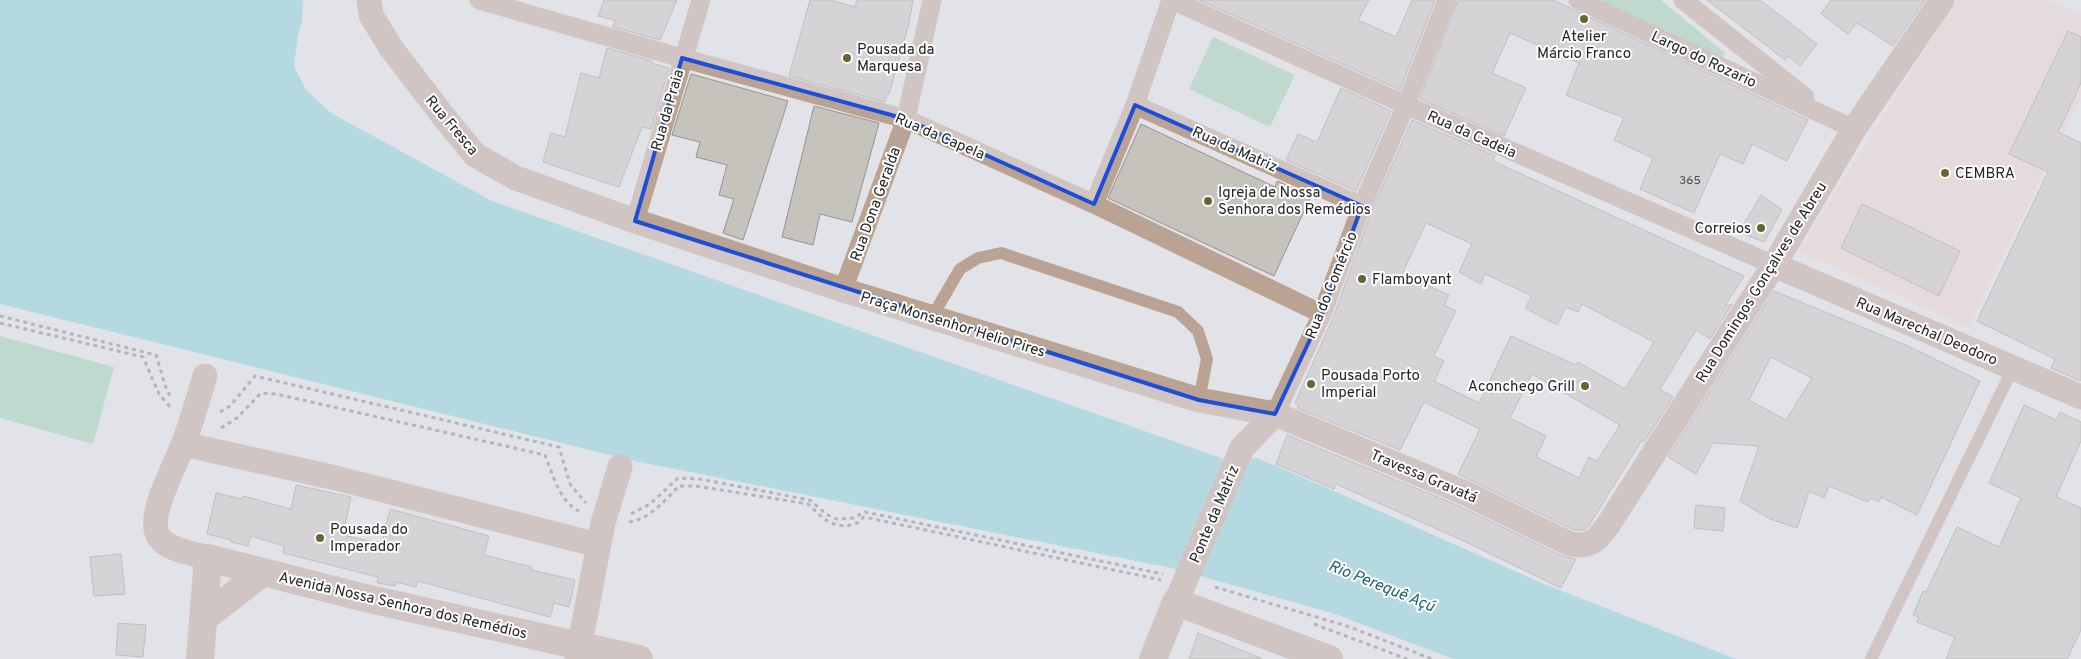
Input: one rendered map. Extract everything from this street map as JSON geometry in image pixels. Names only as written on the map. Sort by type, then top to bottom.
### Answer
[{"type":"street","name":"Rua Fresca","points":[[370,0],[372,16],[391,48],[475,155],[516,178],[635,221]]},
{"type":"street","name":"Rua da Capela","points":[[479,0],[906,119],[1094,204],[1322,314]]},
{"type":"street","name":"Rua da Praia","points":[[635,221],[682,58],[701,0]]},
{"type":"street","name":"Rua Dona Geralda","points":[[843,290],[906,119],[932,0]]},
{"type":"street","points":[[1094,204],[1135,105],[1171,0]]},
{"type":"street","name":"Rua da Cadeia","points":[[1171,0],[1406,105],[1774,265]]},
{"type":"street","name":"Rua do Comércio","points":[[1242,448],[1275,414],[1322,314],[1362,206],[1406,105],[1447,0]]},
{"type":"street","name":"Largo do Rozario","points":[[1578,0],[1854,129]]},
{"type":"street","name":"Largo do Rozario","points":[[1683,0],[1830,117]]},
{"type":"street","name":"Rua Domingos Gonçalves de Abreu","points":[[1570,544],[1589,545],[1599,537],[1610,522],[1774,265],[1854,129],[1942,0]]},
{"type":"street","name":"Rua da Matriz","points":[[1135,105],[1362,206]]},
{"type":"street","name":"Praça Monsenhor Helio Pires","points":[[635,221],[843,290],[1199,400],[1275,414]]},
{"type":"street","name":"Rua Marechal Deodoro","points":[[1774,265],[2081,397]]},
{"type":"street","points":[[206,376],[188,429],[336,478],[602,528]]},
{"type":"street","name":"Travessa Gravatá","points":[[1275,414],[1465,493],[1570,544]]},
{"type":"street","name":"Avenida Nossa Senhora dos Remédios","points":[[188,429],[164,488],[158,509],[158,536],[167,545],[208,558],[579,652],[639,659]]},
{"type":"street","name":"Ponte da Matriz","points":[[1181,590],[1242,448]]},
{"type":"street","points":[[579,652],[602,528],[620,467]]},
{"type":"street","points":[[200,659],[208,558]]},
{"type":"street","points":[[204,618],[263,572]]},
{"type":"street","points":[[1153,659],[1181,590],[1329,659]]},
{"type":"lane","points":[[932,317],[960,269],[978,258],[1001,254],[1178,312],[1198,331],[1207,359],[1199,400]]},
{"type":"lane","points":[[1870,659],[2013,368]]},
{"type":"path","points":[[0,316],[156,355],[167,391],[188,429]]},
{"type":"path","points":[[0,323],[143,357],[159,394],[188,429]]},
{"type":"path","points":[[188,429],[230,406],[255,376],[559,447],[570,484],[602,528]]},
{"type":"path","points":[[188,429],[221,428],[237,418],[261,393],[276,394],[545,455],[559,491],[574,509],[602,528],[638,521],[654,510],[679,486],[696,486],[808,504],[824,520],[836,525],[847,526],[857,523],[864,518],[1176,583],[1181,590]]},
{"type":"path","points":[[602,528],[634,514],[650,504],[678,478],[700,479],[810,500],[826,514],[836,519],[853,518],[865,512],[1181,590],[1350,627],[1432,659]]},
{"type":"path","points":[[1306,622],[1407,659]]},
{"type":"highlighted area","points":[[682,58],[906,119],[1094,204],[1135,105],[1362,206],[1322,314],[1275,414],[1199,400],[635,221]]},
{"type":"shaded area","name":"CEMBRA","points":[[1956,0],[2049,0],[2081,15],[2081,96],[1968,327],[1798,251]]},
{"type":"green space","points":[[1602,0],[1661,0],[1725,53],[1722,59],[1601,3]]},
{"type":"green space","points":[[1213,37],[1295,75],[1270,127],[1189,89]]},
{"type":"green space","points":[[0,336],[114,367],[93,444],[0,418]]},
{"type":"water","name":"Rio Perequê Açú","points":[[0,0],[303,0],[302,21],[294,66],[306,90],[331,113],[492,201],[1224,459],[1257,458],[1544,584],[1736,659],[1453,659],[1335,614],[1176,569],[630,460],[0,304]]},
{"type":"building","points":[[604,0],[677,0],[660,40],[613,27],[615,20],[598,16]]},
{"type":"building","points":[[810,0],[830,0],[855,7],[857,0],[913,0],[909,23],[889,94],[887,93],[885,102],[789,76]]},
{"type":"building","points":[[1199,0],[1369,0],[1358,20],[1396,37],[1412,0],[1435,0],[1400,90]]},
{"type":"building","points":[[1458,0],[1553,0],[1808,120],[1787,161],[1752,144],[1743,164],[1720,154],[1694,213],[1640,189],[1653,158],[1614,140],[1624,118],[1566,95],[1579,63],[1510,33],[1492,73],[1526,88],[1504,136],[1420,99]]},
{"type":"building","points":[[1707,0],[1760,0],[1817,44],[1800,66],[1788,56],[1785,60]]},
{"type":"building","points":[[1831,0],[1925,0],[1893,46],[1857,23],[1848,34],[1821,14]]},
{"type":"building","points":[[2068,31],[2081,37],[2081,83],[2058,132],[2081,143],[2081,381],[2051,368],[2055,359],[1977,321],[2048,172],[2009,154]]},
{"type":"building","points":[[607,48],[669,68],[651,129],[642,127],[619,187],[543,162],[551,133],[565,137],[581,73],[599,78]]},
{"type":"building","points":[[691,74],[788,101],[743,240],[723,233],[734,199],[719,195],[727,165],[696,157],[700,142],[672,135]]},
{"type":"building","points":[[1341,88],[1391,111],[1356,191],[1286,160],[1298,134],[1317,142]]},
{"type":"building","points":[[814,106],[879,123],[852,222],[820,214],[813,245],[782,237]]},
{"type":"building","points":[[1412,120],[1495,156],[1493,161],[1744,276],[1725,306],[1732,304],[1710,339],[1696,330],[1660,389],[1673,397],[1644,442],[1642,440],[1588,527],[1584,530],[1574,530],[1458,474],[1480,429],[1424,402],[1400,450],[1297,408],[1299,405],[1295,403],[1333,318],[1372,210]],"holes":[[[1426,223],[1472,244],[1459,272],[1481,284],[1485,274],[1532,296],[1525,308],[1557,325],[1566,307],[1578,312],[1582,304],[1654,342],[1625,389],[1578,362],[1576,365],[1511,336],[1479,403],[1434,381],[1444,361],[1434,356],[1456,311],[1444,305],[1449,295],[1402,274]],[[1532,374],[1620,425],[1597,461],[1589,457],[1579,478],[1536,457],[1546,436],[1510,418]]]},
{"type":"building","name":"Igreja de Nossa Senhora dos Remédios","points":[[1141,124],[1275,187],[1277,181],[1311,196],[1274,276],[1108,198]]},
{"type":"building","points":[[1761,195],[1782,210],[1764,242],[1739,232]]},
{"type":"building","points":[[1862,204],[1960,251],[1939,296],[1841,248]]},
{"type":"building","points":[[1774,291],[1908,346],[1980,381],[1917,515],[1881,497],[1879,502],[1870,498],[1868,502],[1829,486],[1824,498],[1809,491],[1797,528],[1770,519],[1740,501],[1759,446],[1713,443],[1696,474],[1668,457]],"holes":[[[1771,357],[1812,378],[1786,420],[1749,400]]]},
{"type":"building","points":[[2024,405],[2056,420],[2060,412],[2081,422],[2081,441],[2056,497],[2081,508],[2081,630],[2067,659],[1946,659],[1955,637],[1917,622],[1919,617],[1913,615],[1923,591],[1926,592],[1957,527],[1999,547],[2021,498],[1989,483]]},
{"type":"building","points":[[1287,435],[1459,506],[1564,557],[1576,559],[1561,588],[1466,542],[1336,484],[1334,489],[1276,464]]},
{"type":"building","points":[[296,485],[351,497],[343,535],[382,544],[390,509],[489,536],[484,555],[532,567],[531,570],[575,580],[569,607],[554,603],[550,617],[418,581],[416,587],[396,582],[395,586],[377,583],[378,577],[283,553],[284,546],[251,536],[248,546],[207,534],[216,493],[242,499],[243,496],[291,509]]},
{"type":"building","points":[[1696,505],[1725,508],[1723,531],[1694,528]]},
{"type":"building","points":[[121,554],[125,594],[94,596],[90,557]]},
{"type":"building","points":[[118,623],[146,625],[143,657],[116,655]]},
{"type":"building","points":[[1198,633],[1261,658],[1261,659],[1189,659]]},
{"type":"place","name":"Atelier Márcio Franco","points":[[1584,19]]},
{"type":"place","name":"Pousada da Marquesa","points":[[847,58]]},
{"type":"place","name":"CEMBRA","points":[[1945,173]]},
{"type":"place","name":"Igreja de Nossa Senhora dos Remédios","points":[[1208,201]]},
{"type":"place","name":"Correios","points":[[1761,228]]},
{"type":"place","name":"Flamboyant","points":[[1362,279]]},
{"type":"place","name":"Pousada Porto Imperial","points":[[1311,384]]},
{"type":"place","name":"Aconchego Grill","points":[[1585,386]]},
{"type":"place","name":"Pousada do Imperador","points":[[320,538]]}]
